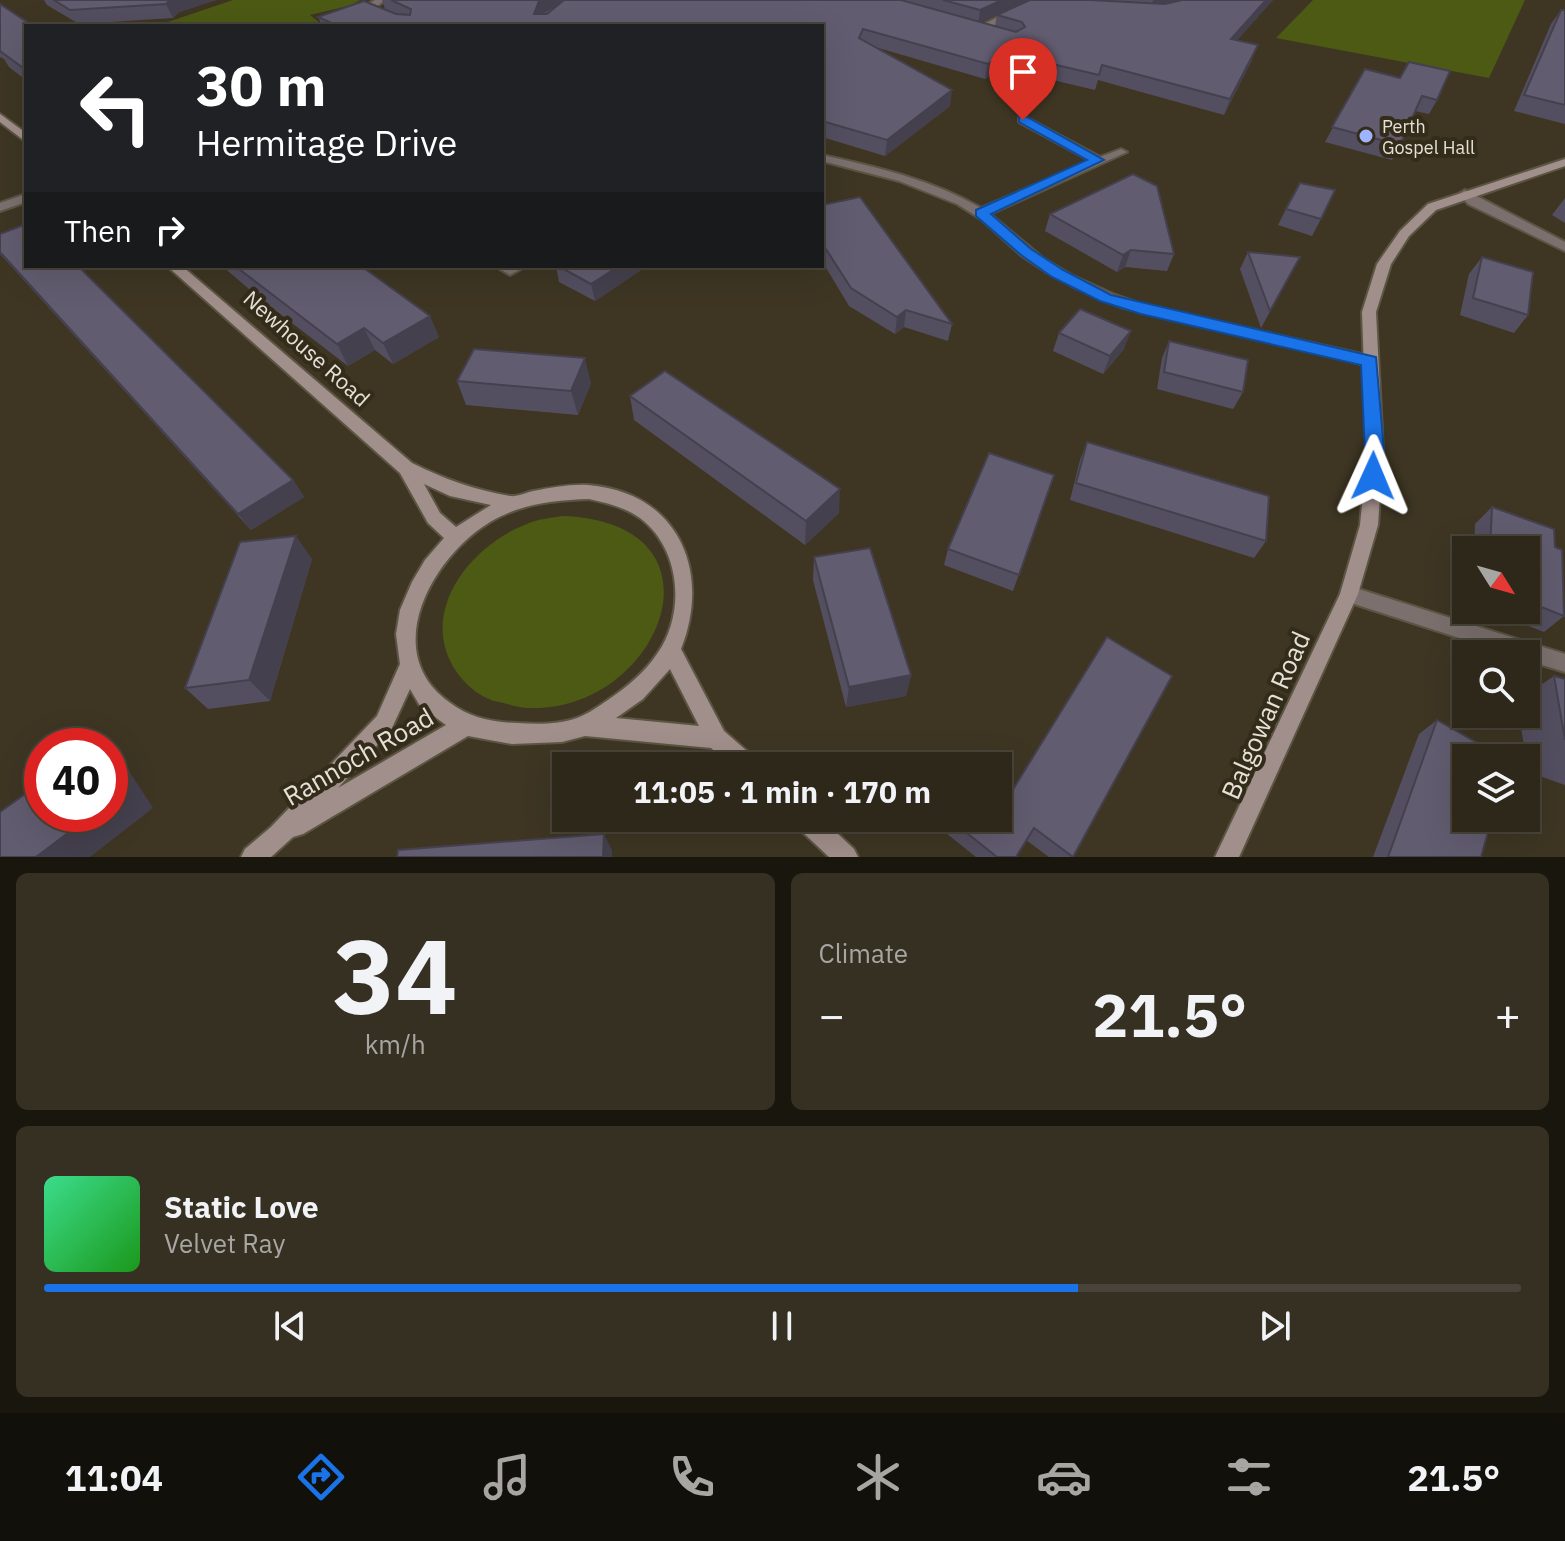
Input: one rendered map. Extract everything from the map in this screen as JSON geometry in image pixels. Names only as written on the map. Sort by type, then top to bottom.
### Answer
[{"type":"street","points":[[353,11],[368,8],[381,0]]},
{"type":"street","points":[[979,30],[1030,6]]},
{"type":"street","points":[[368,8],[405,24]]},
{"type":"street","points":[[952,22],[990,34]]},
{"type":"street","points":[[0,117],[24,137]]},
{"type":"street","points":[[1023,120],[1097,160]]},
{"type":"street","points":[[981,213],[1121,152]]},
{"type":"street","points":[[824,159],[916,182],[950,195],[981,213],[1026,252],[1058,274],[1105,298],[1370,361]]},
{"type":"street","name":"Balgowan Road","points":[[1227,857],[1349,594],[1369,525],[1375,452],[1369,312],[1384,264],[1392,249],[1432,207],[1565,162]]},
{"type":"street","points":[[1465,194],[1472,201],[1565,247]]},
{"type":"street","points":[[0,207],[24,199]]},
{"type":"street","name":"Newhouse Road","points":[[176,268],[406,468],[450,489],[512,503]]},
{"type":"street","name":"Newhouse Road","points":[[406,468],[434,518],[455,537]]},
{"type":"street","points":[[586,726],[641,688],[671,649],[685,613],[686,576],[675,544],[654,518],[624,501],[589,492],[550,493],[512,503],[482,517],[455,537],[413,595],[406,633],[409,667],[426,700],[466,725],[493,733],[562,731],[586,726],[716,738]]},
{"type":"street","points":[[1349,594],[1565,663]]},
{"type":"street","points":[[671,649],[716,738],[732,752]]},
{"type":"street","name":"Rannoch Road","points":[[253,857],[279,835],[384,723],[409,667]]},
{"type":"street","name":"Rannoch Road","points":[[279,835],[466,725]]},
{"type":"street","points":[[819,832],[846,857]]},
{"type":"green space","points":[[233,0],[360,0],[352,5],[310,15],[320,23],[317,24],[162,24]]},
{"type":"green space","points":[[1313,0],[1525,0],[1489,78],[1276,38]]},
{"type":"green space","points":[[562,516],[616,526],[649,549],[663,581],[660,616],[643,651],[614,681],[575,701],[529,708],[486,698],[464,681],[446,649],[443,627],[446,605],[469,564],[486,548],[531,522]]},
{"type":"building","points":[[54,0],[170,0],[166,4],[70,10]]},
{"type":"building","points":[[391,0],[541,0],[534,14],[547,14],[564,0],[901,0],[1016,32],[1025,27],[1022,22],[997,15],[1030,0],[1165,4],[1182,0],[1266,0],[1231,39],[1258,45],[1230,99],[1102,65],[1099,75],[1014,55],[998,57],[988,64],[863,29],[859,38],[952,90],[887,140],[824,122],[824,24],[334,24],[318,17],[364,1],[396,14],[410,15],[411,9]]},
{"type":"building","points":[[943,0],[1002,0],[980,10]]},
{"type":"building","points":[[0,4],[30,24],[24,24],[24,69],[0,51]]},
{"type":"building","points":[[1561,10],[1565,10],[1565,105],[1524,95]]},
{"type":"building","points":[[1409,62],[1450,71],[1437,100],[1422,96],[1400,145],[1332,127],[1365,69],[1400,78]]},
{"type":"building","points":[[1133,174],[1157,186],[1174,254],[1131,250],[1123,255],[1050,214]]},
{"type":"building","points":[[1300,183],[1335,190],[1321,219],[1286,209]]},
{"type":"building","points":[[860,197],[952,324],[906,310],[897,317],[851,288],[824,246],[824,205]]},
{"type":"building","points":[[24,225],[24,268],[80,268],[293,480],[238,514],[0,252],[0,234]]},
{"type":"building","points":[[1248,252],[1300,257],[1270,311]]},
{"type":"building","points":[[1482,257],[1533,272],[1528,315],[1473,298]]},
{"type":"building","points":[[238,268],[364,268],[430,316],[383,343],[364,328],[337,344]]},
{"type":"building","points":[[562,268],[616,268],[591,284]]},
{"type":"building","points":[[1080,309],[1131,331],[1110,356],[1059,333]]},
{"type":"building","points":[[1169,341],[1248,360],[1243,392],[1164,372]]},
{"type":"building","points":[[474,349],[585,358],[571,391],[457,381]]},
{"type":"building","points":[[665,371],[840,489],[806,521],[630,396]]},
{"type":"building","points":[[1087,442],[1269,496],[1266,541],[1076,483]]},
{"type":"building","points":[[989,453],[1054,475],[1019,575],[948,549]]},
{"type":"building","points":[[1492,507],[1554,529],[1555,547],[1562,550],[1564,616],[1540,607],[1540,536],[1491,536]]},
{"type":"building","points":[[296,536],[249,680],[185,688],[240,542]]},
{"type":"building","points":[[870,548],[911,675],[849,687],[814,557]]},
{"type":"building","points":[[1107,637],[1172,676],[1073,857],[1034,828],[1016,857],[997,857],[966,832],[1012,832],[1012,791]]},
{"type":"building","points":[[1554,676],[1565,679],[1565,740]]},
{"type":"building","points":[[1437,720],[1479,744],[1452,744],[1452,832],[1488,832],[1481,857],[1388,857]]},
{"type":"building","points":[[24,795],[24,832],[69,832],[36,857],[0,857],[0,812]]},
{"type":"building","points":[[604,834],[603,857],[397,857],[398,850]]},
{"type":"place","name":"Perth Gospel Hall","points":[[1366,136]]},
{"type":"route","points":[[1023,120],[1097,160],[981,213],[1026,252],[1058,274],[1105,298],[1370,361],[1375,452],[1373,476]]}]
